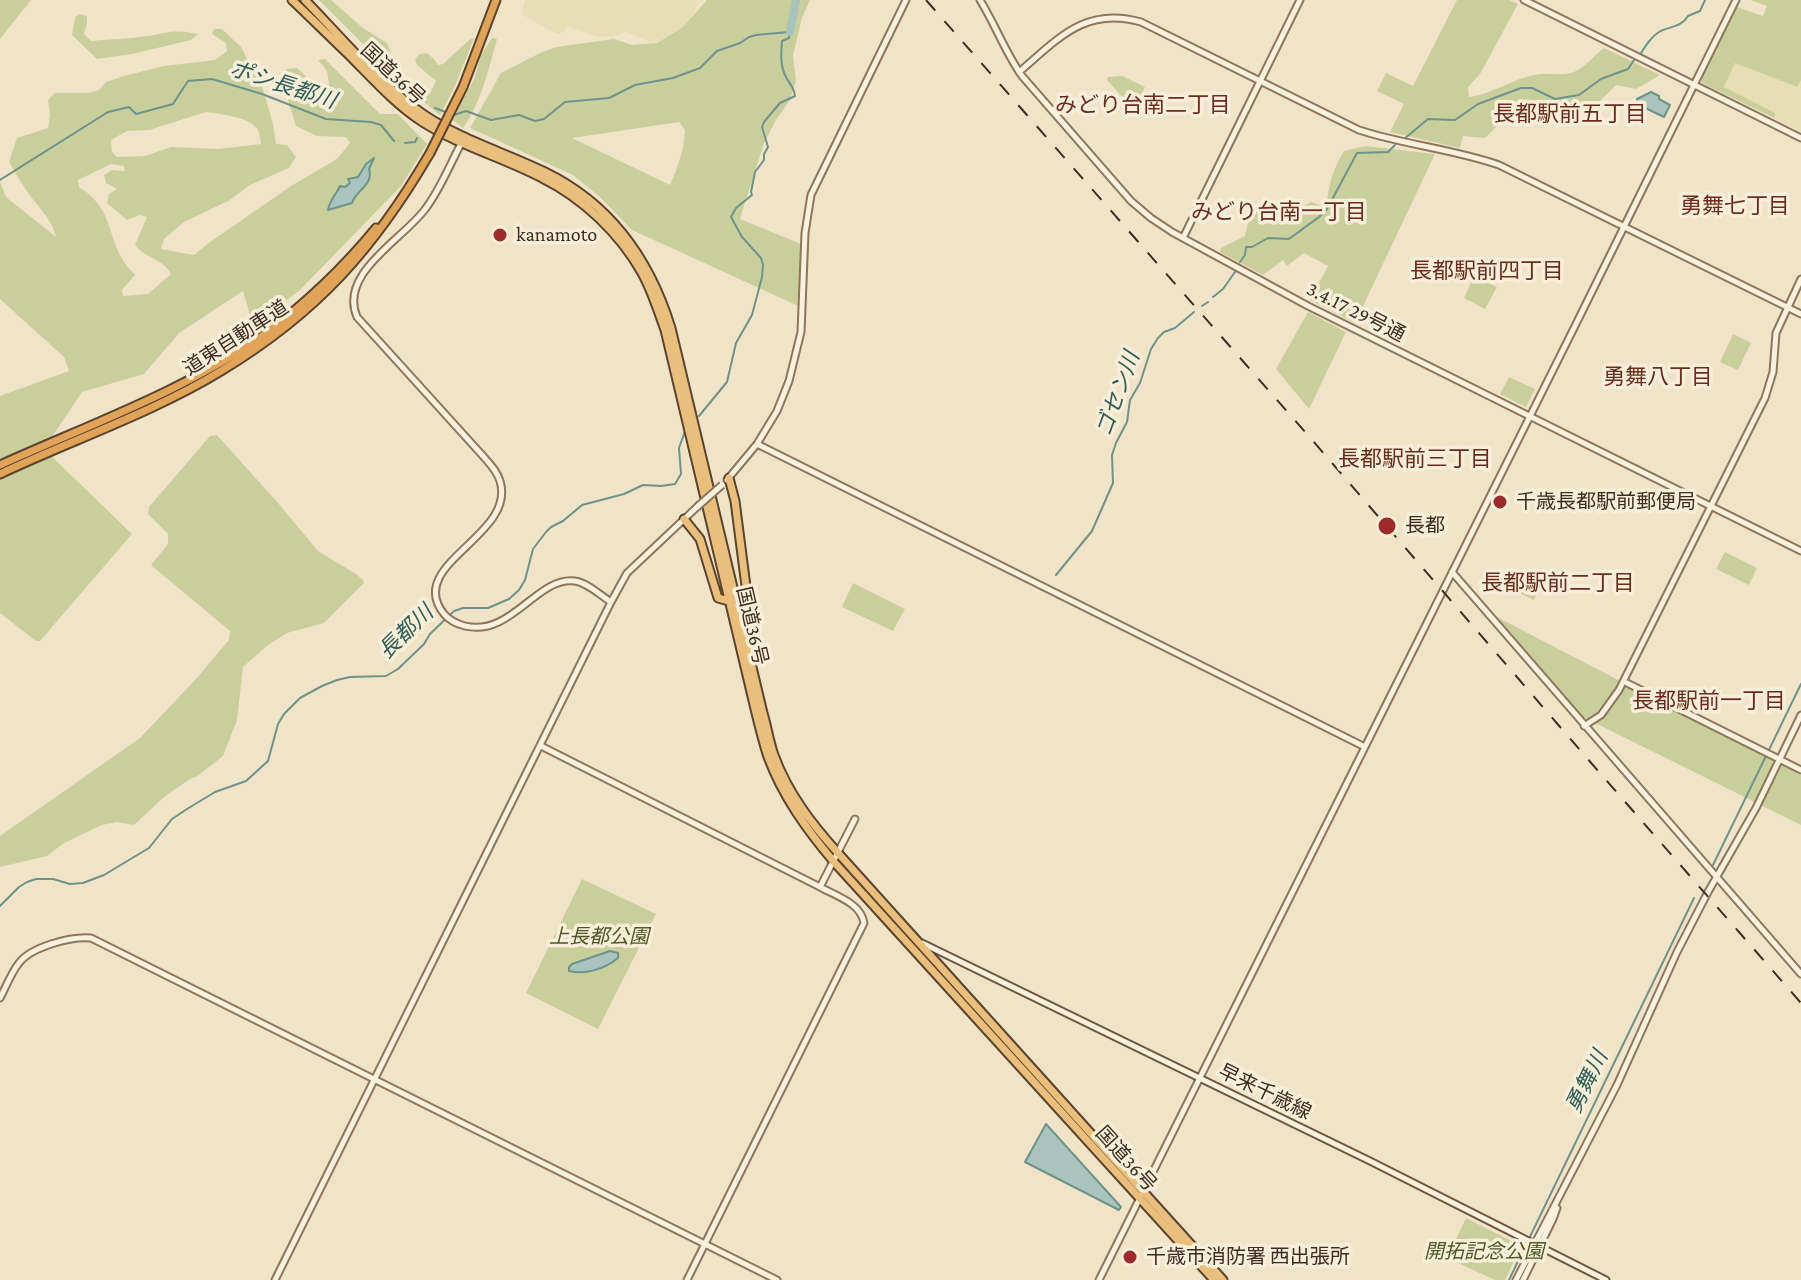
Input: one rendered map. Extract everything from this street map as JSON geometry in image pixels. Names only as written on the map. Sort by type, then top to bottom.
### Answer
[{"type":"highway","name":"国道36号","points":[[292,0],[397,103],[420,120],[571,195],[623,245],[642,274],[665,330],[733,600],[755,709],[768,757],[793,809],[807,829],[918,942],[1214,1280]]},
{"type":"highway","name":"国道36号","points":[[305,0],[402,97],[464,140]]},
{"type":"highway","name":"道東自動車道","points":[[0,474],[172,397],[219,372],[268,341],[349,269],[395,210],[430,153],[476,58],[496,0]]},
{"type":"highway","name":"道東自動車道","points":[[0,465],[168,390],[263,335],[318,289],[353,254],[430,153]]},
{"type":"highway","points":[[684,519],[700,539],[718,598],[733,600],[747,594],[735,501],[729,478]]},
{"type":"highway","name":"国道36号","points":[[836,858],[906,939],[1223,1280]]},
{"type":"street","points":[[275,1280],[627,573],[729,478],[757,444],[777,411],[793,371],[799,343],[805,233],[811,195],[906,0]]},
{"type":"street","name":"3.4.17 29号通","points":[[980,0],[1019,72],[1131,201],[1157,223],[1308,306],[1801,551]]},
{"type":"street","points":[[1183,238],[1300,0]]},
{"type":"street","points":[[1524,0],[1801,138]]},
{"type":"street","points":[[1099,1280],[1736,0]]},
{"type":"street","points":[[1019,72],[1072,28],[1095,19],[1114,17],[1135,20],[1261,79],[1359,130],[1499,165],[1801,314]]},
{"type":"street","points":[[464,140],[425,211],[360,276],[354,295],[357,317],[483,456],[499,479],[501,502],[498,510],[483,532],[441,574],[436,585],[436,599],[448,619],[472,627],[488,626],[511,615],[546,589],[565,581],[585,584],[611,602]]},
{"type":"street","points":[[1584,726],[1601,715],[1617,695],[1769,389],[1775,335],[1801,279]]},
{"type":"street","points":[[757,444],[1365,747]]},
{"type":"street","points":[[1452,572],[1801,974]]},
{"type":"street","points":[[1627,683],[1801,770]]},
{"type":"street","points":[[1516,1280],[1532,1243],[1553,1219],[1677,952],[1756,808],[1801,715]]},
{"type":"street","points":[[541,746],[820,887],[857,907],[863,914],[864,923],[687,1280]]},
{"type":"street","points":[[820,887],[855,819]]},
{"type":"street","points":[[0,998],[25,957],[68,940],[91,938],[777,1280]]},
{"type":"street","name":"早来千歳線","points":[[906,939],[918,942],[1200,1078],[1606,1280]]},
{"type":"street","points":[[1523,1280],[1532,1243]]},
{"type":"shaded area","points":[[525,0],[699,2],[681,39],[649,42],[625,31],[618,36],[597,37],[568,26],[557,34],[521,14]]},
{"type":"shaded area","points":[[1735,63],[1797,87],[1801,80],[1801,132],[1774,118],[1775,114],[1724,88]]},
{"type":"green space","points":[[0,0],[31,0],[0,39]]},
{"type":"green space","points":[[319,0],[331,0],[363,28],[387,43],[391,53],[387,62],[383,64]]},
{"type":"green space","points":[[707,0],[810,0],[793,55],[796,81],[790,100],[764,143],[740,219],[806,246],[805,309],[632,230],[573,175],[470,128],[501,73],[538,54],[556,47],[614,39],[632,45],[657,43],[682,28]],"holes":[[[679,122],[685,130],[680,158],[670,185],[572,138]]]},
{"type":"green space","points":[[1457,0],[1509,0],[1518,4],[1480,74],[1468,87],[1469,97],[1532,75],[1574,72],[1604,48],[1660,75],[1636,89],[1616,85],[1601,100],[1581,110],[1526,109],[1506,117],[1485,138],[1463,136],[1460,148],[1390,132],[1404,104],[1377,91],[1386,73],[1413,86]]},
{"type":"green space","points":[[1750,0],[1801,0],[1801,80],[1797,87],[1735,63],[1724,87],[1775,113],[1774,118],[1702,83],[1702,75],[1737,7],[1763,16],[1767,6]]},
{"type":"green space","points":[[80,14],[87,16],[84,34],[91,41],[173,32],[198,34],[191,40],[97,59],[72,35],[75,17]]},
{"type":"green space","points":[[214,29],[222,29],[241,47],[262,86],[276,144],[287,145],[296,157],[289,168],[250,185],[230,200],[184,222],[164,239],[161,249],[194,255],[291,186],[337,159],[350,143],[346,137],[317,136],[296,126],[283,84],[286,69],[297,68],[314,84],[329,84],[327,71],[318,60],[325,59],[380,114],[398,114],[427,144],[401,186],[300,290],[259,321],[252,322],[243,291],[179,333],[144,374],[82,392],[44,449],[132,534],[40,641],[36,641],[0,613],[0,396],[69,371],[64,357],[0,299],[0,182],[6,197],[56,237],[49,220],[9,162],[17,138],[48,128],[48,100],[55,93],[89,93],[99,90],[106,82],[124,76],[164,66],[215,60],[227,51],[226,43],[212,34]],"holes":[[[206,112],[249,122],[258,130],[261,144],[218,149],[171,147],[145,156],[117,157],[112,152],[111,140],[127,131],[149,130]],[[111,164],[124,166],[125,171],[112,170],[104,175],[106,183],[117,189],[109,194],[107,203],[127,220],[140,215],[147,217],[135,245],[171,274],[148,294],[123,296],[122,290],[135,275],[121,257],[99,205],[79,187],[78,180]]]},
{"type":"green space","points":[[474,38],[440,115],[424,102],[424,97],[436,81],[417,65],[415,59],[427,53],[438,65],[443,64]]},
{"type":"green space","points":[[492,38],[497,39],[484,85],[463,128],[453,120],[475,77],[481,55]]},
{"type":"green space","points":[[1122,76],[1145,87],[1134,110],[1107,80],[1108,77]]},
{"type":"green space","points":[[1366,146],[1435,154],[1355,323],[1310,300],[1328,266],[1304,253],[1287,266],[1283,260],[1263,275],[1220,252],[1221,248],[1245,236],[1253,212],[1261,204],[1273,203],[1293,211],[1311,202],[1320,205],[1327,201],[1332,175],[1344,151]]},
{"type":"green space","points":[[1474,276],[1497,287],[1485,309],[1464,298]]},
{"type":"green space","points":[[1308,312],[1346,332],[1309,409],[1276,369]]},
{"type":"green space","points":[[1733,334],[1751,343],[1738,370],[1720,362]]},
{"type":"green space","points":[[1509,377],[1535,389],[1526,407],[1500,394]]},
{"type":"green space","points":[[217,435],[318,551],[356,574],[364,583],[324,623],[287,633],[243,667],[237,720],[223,756],[164,797],[134,825],[117,822],[102,825],[64,843],[47,856],[0,867],[0,836],[140,738],[229,640],[230,631],[151,565],[168,544],[168,534],[148,514],[149,507],[210,436]]},
{"type":"green space","points":[[1725,552],[1757,568],[1749,585],[1716,569]]},
{"type":"green space","points":[[1525,569],[1544,579],[1534,600],[1515,591]]},
{"type":"green space","points":[[853,583],[905,609],[893,631],[842,607]]},
{"type":"green space","points":[[1495,616],[1801,775],[1801,825],[1573,712]]},
{"type":"green space","name":"上長都公園","points":[[582,879],[656,914],[598,1029],[526,993]]},
{"type":"green space","name":"開拓記念公園","points":[[1466,1218],[1521,1246],[1505,1280],[1495,1280],[1447,1258]]},
{"type":"water","points":[[1651,92],[1670,105],[1664,117],[1637,104],[1637,99]]},
{"type":"water","points":[[374,158],[369,179],[352,203],[328,210],[340,186],[345,187],[350,183],[348,179],[358,177]]},
{"type":"water","points":[[610,951],[618,953],[618,958],[607,965],[588,972],[569,971],[572,964]]},
{"type":"water","points":[[1046,1124],[1121,1207],[1119,1210],[1025,1162]]},
{"type":"waterway","name":"長都川","points":[[790,32],[796,0]]},
{"type":"waterway","name":"ゴセン川","points":[[1641,53],[1656,34],[1700,11],[1705,0]]},
{"type":"waterway","name":"ポシ長都川","points":[[454,115],[466,111],[491,120],[519,115],[535,121],[544,119],[565,102],[609,98],[635,85],[673,78],[700,68],[717,51],[749,37],[789,32]]},
{"type":"waterway","name":"長都川","points":[[699,416],[727,382],[736,343],[752,315],[762,277],[761,258],[742,237],[731,217],[736,208],[752,195],[755,172],[764,160],[768,147],[762,127],[764,122],[780,103],[795,96],[781,59],[782,41],[789,38],[790,32]]},
{"type":"waterway","name":"ゴセン川","points":[[1404,139],[1428,119],[1455,120],[1478,104],[1521,88],[1532,88],[1555,99],[1579,95],[1601,79],[1628,69],[1634,60]]},
{"type":"waterway","name":"ポシ長都川","points":[[0,180],[108,112],[129,107],[136,114],[173,104],[188,81],[212,79],[262,94],[326,119],[371,122],[381,125],[394,141]]},
{"type":"waterway","name":"ポシ長都川","points":[[435,108],[448,113]]},
{"type":"waterway","name":"ポシ長都川","points":[[405,143],[415,142],[417,138]]},
{"type":"waterway","name":"ゴセン川","points":[[1240,262],[1246,247],[1268,238],[1289,239],[1319,217],[1327,209],[1357,153],[1388,152],[1395,145]]},
{"type":"waterway","name":"ゴセン川","points":[[1213,297],[1235,272]]},
{"type":"waterway","name":"ゴセン川","points":[[1202,306],[1208,302]]},
{"type":"waterway","name":"ゴセン川","points":[[1056,575],[1092,531],[1113,483],[1112,455],[1127,422],[1130,400],[1140,383],[1151,349],[1164,332],[1175,328],[1194,312]]},
{"type":"waterway","name":"長都川","points":[[0,906],[27,882],[53,879],[70,884],[83,883],[104,875],[149,848],[172,819],[215,792],[246,781],[268,761],[278,724],[300,698],[337,680],[386,676],[398,669],[454,611],[488,608],[509,599],[525,580],[533,549],[546,532],[582,505],[624,494],[643,485],[675,484],[681,474],[679,448],[685,431]]},
{"type":"waterway","name":"勇舞川","points":[[1713,865],[1801,684]]},
{"type":"waterway","name":"勇舞川","points":[[1509,1280],[1694,898]]},
{"type":"railway","points":[[926,0],[1801,1003]]},
{"type":"place","name":"kanamoto","points":[[500,235]]},
{"type":"place","name":"千歳長都駅前郵便局","points":[[1500,502]]},
{"type":"place","name":"長都","points":[[1387,526]]},
{"type":"place","name":"千歳市消防署 西出張所","points":[[1130,1257]]},
{"type":"district","name":"みどり台南二丁目","points":[[1143,105]]},
{"type":"district","name":"長都駅前五丁目","points":[[1570,114]]},
{"type":"district","name":"勇舞七丁目","points":[[1735,206]]},
{"type":"district","name":"みどり台南一丁目","points":[[1279,212]]},
{"type":"district","name":"長都駅前四丁目","points":[[1487,271]]},
{"type":"district","name":"勇舞八丁目","points":[[1658,377]]},
{"type":"district","name":"長都駅前三丁目","points":[[1415,459]]},
{"type":"district","name":"長都駅前二丁目","points":[[1558,583]]},
{"type":"district","name":"長都駅前一丁目","points":[[1709,701]]}]
